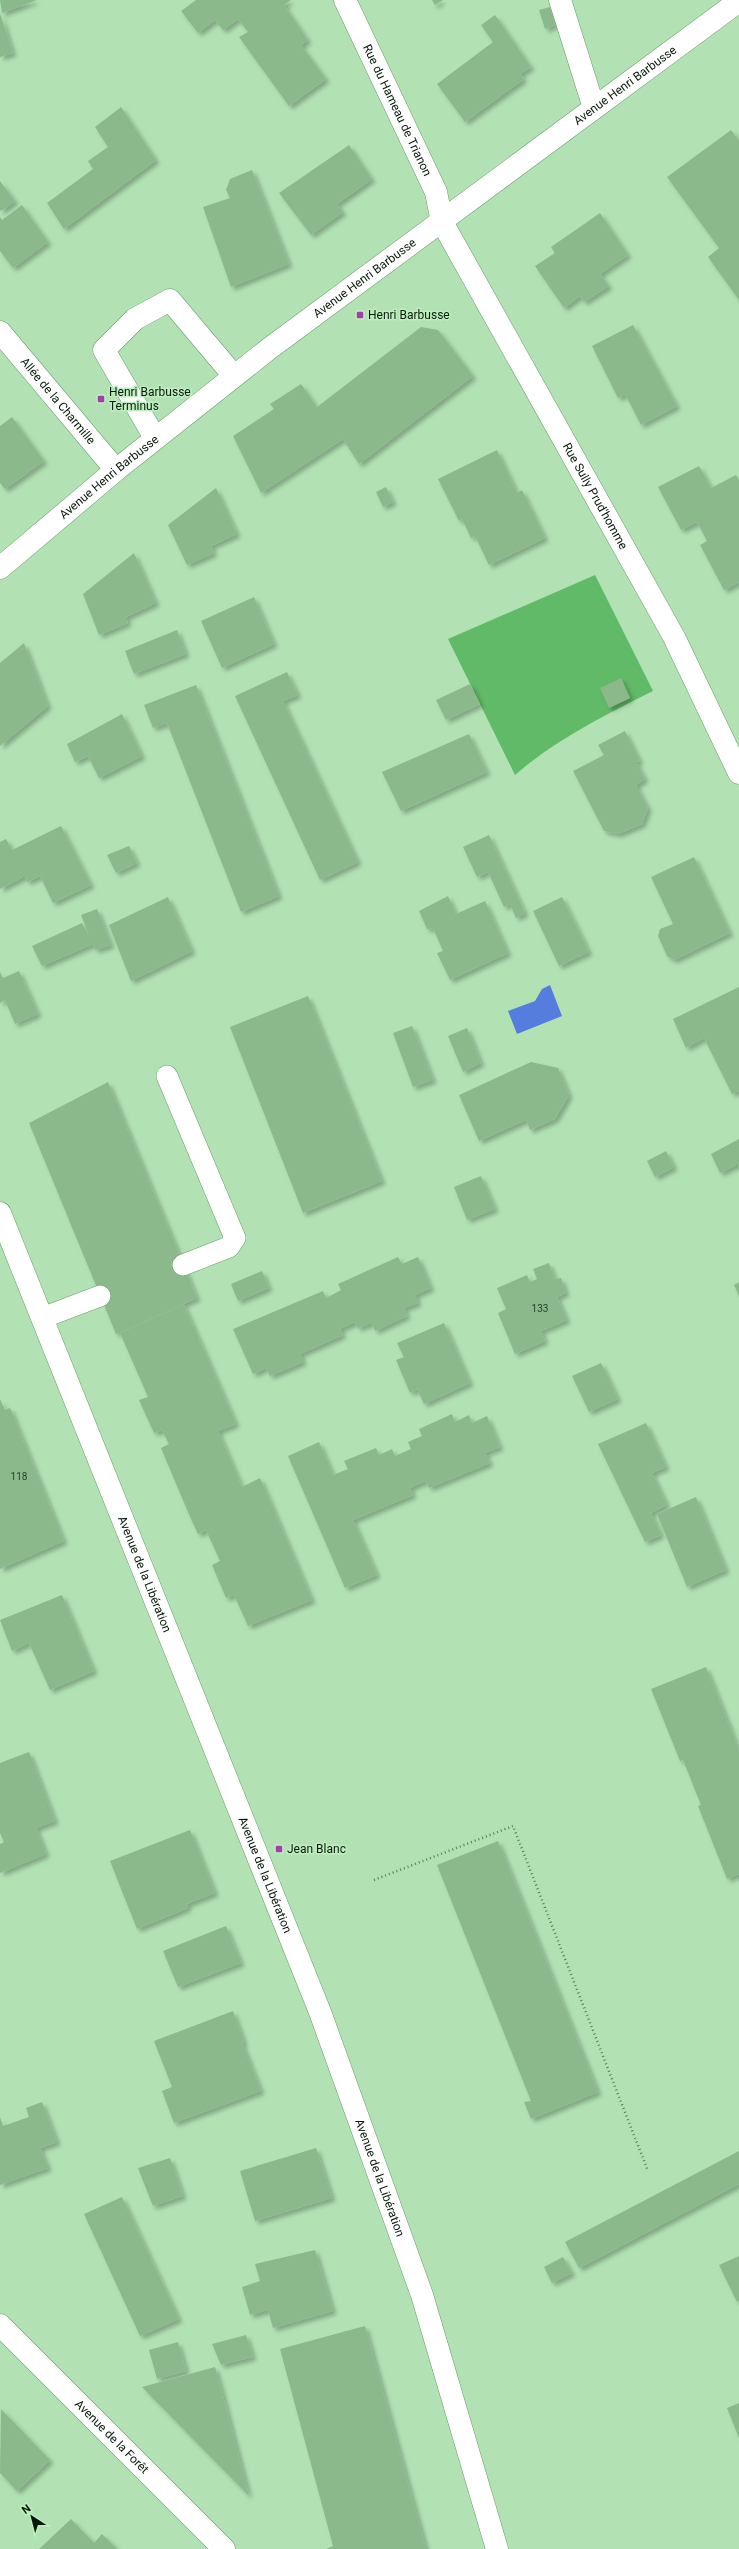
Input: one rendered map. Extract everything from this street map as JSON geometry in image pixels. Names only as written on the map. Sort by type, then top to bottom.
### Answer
[{"type":"street","name":"Rue du Hameau de Trianon","points":[[345,0],[436,192],[442,222]]},
{"type":"street","points":[[560,0],[594,108]]},
{"type":"street","name":"Avenue Henri Barbusse","points":[[0,568],[155,438],[234,376],[594,108],[739,3]]},
{"type":"street","name":"Rue Sully Prud'homme","points":[[442,222],[674,637],[739,773]]},
{"type":"street","points":[[155,438],[104,350],[135,319],[170,300],[234,376]]},
{"type":"street","name":"Allée de la Charmille","points":[[0,332],[116,470]]},
{"type":"street","name":"Avenue de la Libération","points":[[0,1213],[320,2012],[422,2295],[497,2549]]},
{"type":"street","name":"Avenue de la Forêt","points":[[0,2325],[224,2549]]},
{"type":"lane","points":[[167,1076],[235,1238],[229,1247],[183,1265]]},
{"type":"lane","points":[[42,1318],[100,1296]]},
{"type":"path","points":[[374,1880],[513,1826],[648,2171]]},
{"type":"green space","points":[[595,575],[653,691],[564,739],[530,762],[515,775],[448,639]]},
{"type":"water","points":[[550,985],[562,1016],[517,1034],[508,1011],[535,1001],[542,989]]},
{"type":"building","points":[[0,0],[37,0],[2,13]]},
{"type":"building","points":[[196,0],[291,0],[284,5],[308,40],[301,45],[326,79],[289,106],[239,37],[248,32],[238,19],[223,30],[215,20],[198,33],[181,11]]},
{"type":"building","points":[[432,0],[443,0],[435,5]]},
{"type":"building","points":[[550,7],[555,25],[545,29],[539,10]]},
{"type":"building","points":[[0,13],[13,53],[0,57]]},
{"type":"building","points":[[495,15],[531,67],[520,74],[524,79],[465,122],[437,84],[493,42],[481,25]]},
{"type":"building","points":[[121,107],[156,160],[64,229],[47,203],[93,169],[88,161],[108,147],[95,127]]},
{"type":"building","points":[[731,130],[739,141],[739,300],[708,257],[719,248],[667,177]]},
{"type":"building","points":[[349,145],[372,179],[337,204],[343,212],[311,235],[279,193]]},
{"type":"building","points":[[252,170],[289,264],[231,287],[203,207],[230,198],[226,190],[230,179]]},
{"type":"building","points":[[0,181],[15,201],[1,211],[0,210]]},
{"type":"building","points":[[22,205],[48,242],[13,268],[0,251],[0,217],[2,220]]},
{"type":"building","points":[[600,213],[628,255],[600,274],[609,286],[584,302],[580,296],[564,308],[535,266],[555,253],[551,247]]},
{"type":"building","points":[[633,325],[677,406],[641,425],[625,394],[618,398],[592,346]]},
{"type":"building","points":[[421,327],[438,330],[473,376],[359,464],[343,439],[261,493],[233,436],[274,409],[270,404],[301,384],[317,407]]},
{"type":"building","points":[[12,417],[44,461],[5,489],[0,483],[0,426]]},
{"type":"building","points":[[497,450],[517,493],[522,490],[545,538],[489,565],[475,536],[471,538],[462,519],[459,521],[438,479]]},
{"type":"building","points":[[699,466],[711,488],[736,475],[739,480],[739,582],[724,590],[700,545],[707,541],[697,522],[681,530],[658,487]]},
{"type":"building","points":[[386,487],[393,502],[383,507],[376,492]]},
{"type":"building","points":[[216,488],[237,534],[211,546],[214,553],[187,565],[168,525]]},
{"type":"building","points":[[134,553],[156,603],[126,617],[128,623],[99,635],[83,594]]},
{"type":"building","points":[[254,597],[274,644],[222,668],[201,621]]},
{"type":"building","points":[[177,630],[186,654],[134,674],[125,651]]},
{"type":"building","points":[[24,643],[48,706],[0,746],[0,663]]},
{"type":"building","points":[[287,672],[298,695],[283,701],[358,862],[320,880],[235,696]]},
{"type":"building","points":[[621,678],[630,698],[609,708],[600,688]]},
{"type":"building","points":[[470,684],[480,704],[446,720],[436,700]]},
{"type":"building","points":[[196,685],[279,896],[241,912],[167,723],[153,728],[144,705]]},
{"type":"building","points":[[122,714],[142,756],[99,778],[88,756],[75,762],[67,744]]},
{"type":"building","points":[[625,731],[640,761],[636,762],[645,779],[636,785],[648,808],[642,824],[618,834],[604,831],[573,771],[604,755],[598,745]]},
{"type":"building","points":[[469,734],[487,772],[401,811],[382,772]]},
{"type":"building","points":[[61,826],[91,885],[53,903],[40,876],[27,882],[25,876],[0,889],[0,842],[6,839],[12,850]]},
{"type":"building","points":[[489,835],[525,913],[516,918],[510,904],[504,907],[488,872],[477,877],[463,847]]},
{"type":"building","points":[[129,846],[137,863],[116,873],[107,855]]},
{"type":"building","points":[[694,857],[730,933],[674,960],[667,956],[658,936],[660,929],[673,924],[651,877]]},
{"type":"building","points":[[448,896],[456,914],[485,901],[508,953],[450,980],[437,953],[443,951],[433,928],[427,929],[419,911]]},
{"type":"building","points":[[168,897],[192,951],[131,981],[109,925]]},
{"type":"building","points":[[562,897],[589,952],[559,966],[533,911]]},
{"type":"building","points":[[97,909],[111,945],[95,950],[93,944],[42,966],[32,946],[82,923],[90,938],[81,915]]},
{"type":"building","points":[[19,971],[38,1014],[15,1024],[5,1000],[0,1003],[0,972],[3,978]]},
{"type":"building","points":[[739,987],[739,1091],[732,1094],[704,1038],[686,1048],[673,1019]]},
{"type":"building","points":[[308,996],[382,1181],[303,1213],[230,1027]]},
{"type":"building","points":[[412,1026],[433,1080],[413,1087],[393,1033]]},
{"type":"building","points":[[467,1028],[481,1063],[463,1072],[448,1036]]},
{"type":"building","points":[[531,1062],[558,1068],[569,1095],[555,1119],[530,1130],[526,1120],[479,1141],[459,1095]]},
{"type":"building","points":[[108,1082],[197,1298],[116,1334],[29,1123]]},
{"type":"building","points":[[739,1139],[739,1167],[738,1164],[720,1173],[711,1154]]},
{"type":"building","points":[[666,1151],[674,1167],[655,1177],[647,1161]]},
{"type":"building","points":[[481,1176],[495,1209],[467,1220],[454,1187]]},
{"type":"building","points":[[398,1257],[402,1264],[418,1257],[431,1288],[415,1295],[418,1303],[404,1308],[407,1316],[375,1331],[372,1323],[358,1328],[355,1322],[340,1329],[343,1335],[300,1354],[303,1362],[270,1376],[266,1368],[253,1374],[233,1329],[323,1291],[326,1298],[341,1290],[338,1284]]},
{"type":"building","points":[[549,1263],[555,1279],[561,1278],[566,1293],[557,1297],[567,1320],[541,1331],[545,1341],[515,1354],[498,1313],[506,1309],[497,1288],[527,1275],[530,1282],[537,1279],[533,1269]]},
{"type":"building","points":[[262,1271],[269,1288],[238,1301],[231,1284]]},
{"type":"building","points":[[739,1282],[739,1296],[734,1285]]},
{"type":"building","points":[[184,1305],[236,1424],[218,1431],[242,1487],[260,1478],[312,1600],[248,1626],[234,1595],[226,1598],[212,1565],[220,1561],[206,1530],[198,1534],[191,1519],[161,1448],[169,1444],[162,1430],[154,1433],[139,1400],[148,1397],[120,1333]]},
{"type":"building","points":[[444,1323],[470,1383],[424,1404],[417,1389],[410,1393],[396,1360],[404,1357],[397,1343]]},
{"type":"building","points":[[601,1363],[618,1399],[589,1412],[572,1376]]},
{"type":"building","points":[[0,1399],[5,1410],[10,1408],[64,1541],[0,1569]]},
{"type":"building","points":[[452,1414],[455,1422],[469,1415],[472,1423],[487,1416],[500,1447],[485,1453],[490,1463],[429,1488],[426,1481],[418,1484],[410,1488],[413,1495],[353,1520],[377,1575],[345,1588],[288,1456],[319,1442],[333,1475],[348,1469],[344,1461],[376,1448],[379,1455],[392,1449],[395,1456],[411,1449],[408,1442],[422,1436],[419,1429]]},
{"type":"building","points":[[646,1423],[666,1467],[652,1473],[667,1505],[651,1513],[661,1535],[645,1542],[598,1444]]},
{"type":"building","points":[[696,1497],[726,1570],[687,1587],[657,1514]]},
{"type":"building","points":[[62,1595],[94,1671],[50,1690],[29,1643],[12,1651],[0,1620]]},
{"type":"building","points":[[706,1667],[739,1750],[739,1874],[727,1879],[698,1806],[701,1805],[683,1760],[680,1761],[651,1689]]},
{"type":"building","points":[[29,1752],[55,1821],[36,1828],[46,1854],[0,1873],[0,1844],[4,1842],[0,1833],[0,1763]]},
{"type":"building","points":[[190,1830],[215,1893],[187,1904],[188,1908],[137,1929],[110,1861]]},
{"type":"building","points":[[498,1841],[598,2092],[531,2119],[524,2102],[531,2101],[437,1865]]},
{"type":"building","points":[[226,1926],[241,1963],[178,1987],[163,1951]]},
{"type":"building","points":[[233,2011],[244,2042],[242,2043],[261,2091],[174,2123],[162,2091],[172,2087],[154,2041]]},
{"type":"building","points":[[42,2102],[57,2142],[40,2148],[48,2168],[0,2185],[0,2117],[3,2126],[29,2117],[26,2108]]},
{"type":"building","points":[[316,2148],[332,2198],[255,2221],[240,2171]]},
{"type":"building","points":[[739,2151],[739,2184],[579,2268],[565,2242]]},
{"type":"building","points":[[170,2158],[183,2196],[153,2206],[138,2168]]},
{"type":"building","points":[[122,2197],[179,2319],[140,2336],[84,2214]]},
{"type":"building","points":[[315,2250],[333,2311],[273,2328],[268,2310],[250,2315],[242,2287],[260,2281],[255,2264]]},
{"type":"building","points":[[739,2256],[739,2301],[737,2302],[719,2265]]},
{"type":"building","points":[[563,2257],[572,2273],[552,2283],[544,2267]]},
{"type":"building","points":[[365,2326],[426,2549],[326,2549],[333,2546],[280,2349]]},
{"type":"building","points":[[246,2335],[253,2357],[221,2365],[212,2344]]},
{"type":"building","points":[[178,2342],[186,2371],[157,2379],[149,2350]]},
{"type":"building","points":[[215,2367],[222,2392],[249,2496],[142,2387]]},
{"type":"building","points":[[739,2403],[739,2438],[727,2408]]},
{"type":"building","points":[[1,2409],[50,2460],[17,2491],[0,2473]]},
{"type":"building","points":[[71,2519],[94,2543],[102,2534],[117,2549],[39,2549]]},
{"type":"place","name":"Henri Barbusse","points":[[360,315]]},
{"type":"place","name":"Henri Barbusse Terminus","points":[[101,399]]},
{"type":"place","name":"Jean Blanc","points":[[279,1849]]}]
